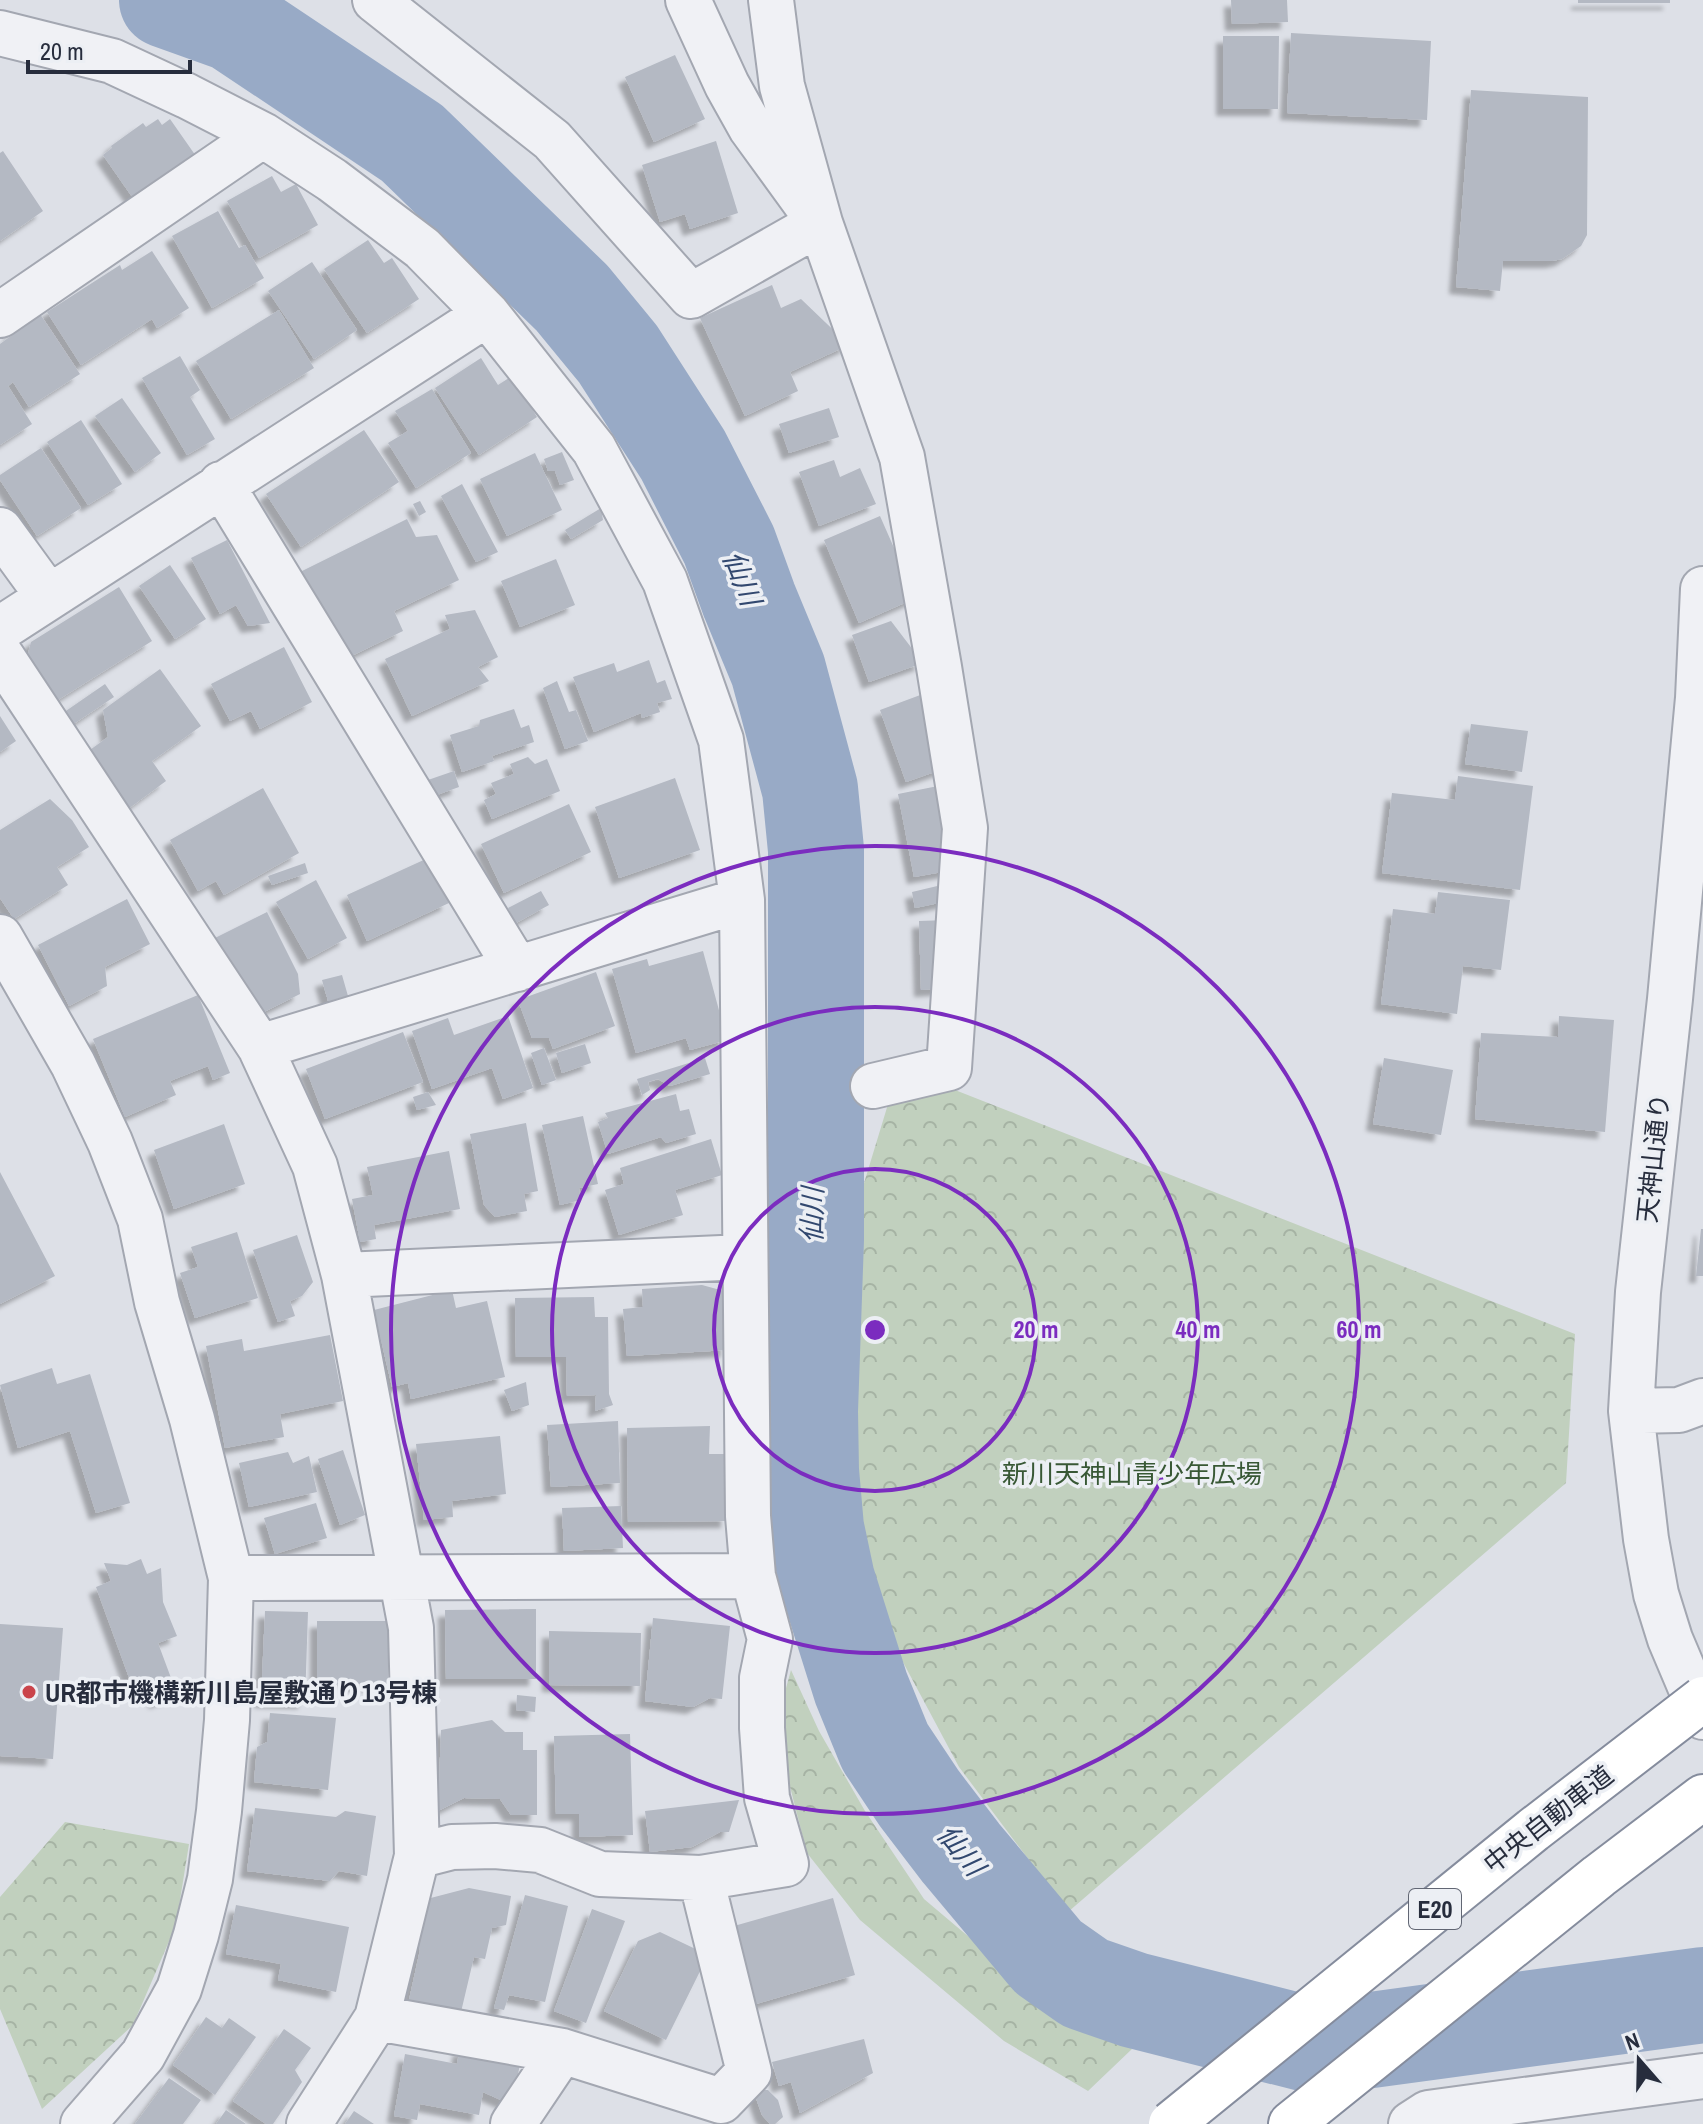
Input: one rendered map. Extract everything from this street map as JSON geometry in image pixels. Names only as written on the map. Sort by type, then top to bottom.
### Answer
[{"type":"highway","name":"中央自動車道","points":[[1171,2124],[1533,1830],[1703,1699]]},
{"type":"highway","points":[[1291,2124],[1599,1876],[1703,1797]]},
{"type":"street","points":[[375,0],[552,140],[691,296],[820,223]]},
{"type":"street","points":[[688,0],[727,85],[751,128],[820,223]]},
{"type":"street","points":[[771,0],[782,86],[820,223],[902,457],[965,828],[949,1068],[873,1086]]},
{"type":"street","points":[[0,33],[112,61],[263,135],[332,180],[422,248],[487,314],[594,449],[665,581],[721,740],[742,900],[748,1516],[753,1576],[770,1639],[762,1678],[767,1798],[786,1864],[701,1878],[600,1874],[540,1850],[495,1846],[452,1847],[417,1856]]},
{"type":"street","points":[[0,315],[263,135]]},
{"type":"street","points":[[0,629],[487,314]]},
{"type":"street","points":[[221,484],[517,969]]},
{"type":"street","points":[[0,530],[48,596]]},
{"type":"street","name":"天神山通り","points":[[1703,589],[1698,698],[1638,1292],[1631,1411],[1646,1539],[1656,1594],[1670,1639],[1703,1717]]},
{"type":"street","points":[[0,654],[260,1047],[315,1166],[344,1275],[411,1628],[417,1856],[377,2018],[309,2124]]},
{"type":"street","points":[[260,1047],[742,900]]},
{"type":"street","points":[[0,937],[73,1064],[110,1142],[140,1219],[157,1302],[192,1419],[231,1578],[227,1720],[219,1811],[210,1879],[196,1935],[179,1989],[143,2055],[86,2123]]},
{"type":"street","points":[[344,1275],[744,1257]]},
{"type":"street","points":[[1631,1411],[1679,1410],[1703,1401]]},
{"type":"street","points":[[231,1578],[753,1576]]},
{"type":"street","points":[[377,2018],[562,2051],[721,2101],[749,2072],[701,1878]]},
{"type":"street","points":[[513,2124],[562,2051]]},
{"type":"street","points":[[1411,2124],[1428,2113],[1703,2076]]},
{"type":"green space","name":"新川天神山青少年広場","points":[[899,1068],[1575,1334],[1566,1483],[1068,1912],[959,1767],[841,1546],[844,1249]]},
{"type":"green space","points":[[791,1670],[819,1731],[865,1811],[924,1899],[995,1959],[1132,2049],[1088,2091],[1004,2041],[860,1920],[807,1853],[775,1728]]},
{"type":"green space","points":[[65,1822],[189,1844],[176,1925],[133,2025],[42,2109],[0,2009],[0,1897]]},
{"type":"building","points":[[1231,0],[1287,0],[1288,22],[1232,24]]},
{"type":"building","points":[[1578,0],[1670,0],[1670,3],[1578,3]]},
{"type":"building","points":[[1291,33],[1431,41],[1427,120],[1287,113]]},
{"type":"building","points":[[1223,36],[1279,36],[1278,109],[1223,109]]},
{"type":"building","points":[[675,55],[705,119],[654,142],[625,77]]},
{"type":"building","points":[[1471,90],[1588,97],[1587,235],[1581,246],[1562,259],[1503,261],[1500,291],[1456,287]]},
{"type":"building","points":[[158,119],[162,125],[170,119],[198,159],[135,201],[103,155],[143,123],[146,127]]},
{"type":"building","points":[[716,141],[738,213],[690,229],[685,214],[660,222],[642,165]]},
{"type":"building","points":[[3,151],[43,211],[0,241],[0,153]]},
{"type":"building","points":[[272,176],[281,192],[296,184],[318,225],[259,258],[227,201]]},
{"type":"building","points":[[218,211],[239,248],[245,245],[264,278],[212,308],[172,236]]},
{"type":"building","points":[[368,240],[384,263],[392,258],[419,299],[367,333],[324,269]]},
{"type":"building","points":[[152,251],[189,308],[157,328],[152,319],[81,365],[47,312],[120,265],[122,270]]},
{"type":"building","points":[[312,262],[357,330],[314,359],[268,291]]},
{"type":"building","points":[[772,285],[781,308],[801,299],[849,345],[790,372],[798,391],[745,416],[700,318]]},
{"type":"building","points":[[279,310],[314,368],[231,419],[196,361]]},
{"type":"building","points":[[40,314],[80,374],[29,407],[13,382],[8,386],[32,424],[0,445],[0,344]]},
{"type":"building","points":[[180,356],[200,390],[190,397],[215,439],[187,455],[142,378]]},
{"type":"building","points":[[481,358],[498,385],[512,376],[537,417],[479,455],[435,388]]},
{"type":"building","points":[[432,389],[471,453],[416,488],[388,443],[408,431],[395,411]]},
{"type":"building","points":[[122,398],[161,453],[135,472],[95,416]]},
{"type":"building","points":[[829,408],[839,437],[789,453],[779,424]]},
{"type":"building","points":[[81,420],[122,484],[88,505],[47,442]]},
{"type":"building","points":[[364,430],[399,482],[301,547],[266,494]]},
{"type":"building","points":[[41,448],[81,508],[37,536],[0,480],[0,475]]},
{"type":"building","points":[[562,452],[574,480],[560,485],[555,471],[548,471],[544,459]]},
{"type":"building","points":[[535,453],[562,510],[507,536],[480,479]]},
{"type":"building","points":[[834,460],[840,477],[860,468],[876,504],[819,526],[799,472]]},
{"type":"building","points":[[462,484],[498,552],[476,562],[441,496]]},
{"type":"building","points":[[420,501],[426,512],[419,516],[413,504]]},
{"type":"building","points":[[601,508],[603,520],[571,539],[565,530]]},
{"type":"building","points":[[880,516],[916,598],[859,623],[824,540]]},
{"type":"building","points":[[407,519],[416,537],[437,535],[459,580],[394,611],[403,631],[339,662],[296,574]]},
{"type":"building","points":[[227,540],[270,623],[248,626],[236,605],[220,614],[191,558]]},
{"type":"building","points":[[556,559],[575,605],[520,627],[501,581]]},
{"type":"building","points":[[170,565],[206,619],[175,639],[139,586]]},
{"type":"building","points":[[119,587],[152,641],[50,705],[25,665],[31,642]]},
{"type":"building","points":[[475,610],[498,657],[478,667],[489,681],[412,716],[385,659],[450,629],[445,615]]},
{"type":"building","points":[[891,621],[923,663],[869,682],[852,635]]},
{"type":"building","points":[[284,647],[312,702],[260,729],[251,711],[230,721],[211,684]]},
{"type":"building","points":[[649,660],[657,683],[665,680],[672,699],[657,703],[660,712],[642,718],[641,713],[594,732],[573,677],[614,663],[617,672]]},
{"type":"building","points":[[160,669],[201,726],[152,761],[166,781],[124,812],[83,755],[108,737],[103,710]]},
{"type":"building","points":[[557,681],[569,712],[576,710],[588,741],[565,749],[543,688]]},
{"type":"building","points":[[105,684],[114,697],[72,725],[63,713]]},
{"type":"building","points":[[923,694],[949,767],[906,782],[880,710]]},
{"type":"building","points":[[514,709],[521,728],[529,725],[534,742],[492,756],[494,761],[462,772],[450,735],[479,726],[480,720]]},
{"type":"building","points":[[0,716],[16,741],[0,752]]},
{"type":"building","points":[[1471,724],[1528,731],[1522,772],[1465,764]]},
{"type":"building","points":[[528,757],[535,764],[547,759],[560,791],[492,819],[484,800],[496,794],[491,783],[514,774],[510,764]]},
{"type":"building","points":[[454,771],[459,787],[434,796],[428,780]]},
{"type":"building","points":[[1458,776],[1533,786],[1520,890],[1382,873],[1392,793],[1455,800]]},
{"type":"building","points":[[675,778],[700,850],[619,878],[595,807]]},
{"type":"building","points":[[943,785],[959,869],[914,877],[898,794]]},
{"type":"building","points":[[263,788],[299,853],[224,895],[216,881],[198,891],[170,840]]},
{"type":"building","points":[[50,799],[72,820],[89,847],[57,867],[68,885],[14,919],[0,898],[0,830]]},
{"type":"building","points":[[569,804],[591,852],[504,893],[481,844]]},
{"type":"building","points":[[428,858],[449,903],[367,941],[347,895]]},
{"type":"building","points":[[305,863],[308,873],[272,885],[268,876]]},
{"type":"building","points":[[316,880],[347,938],[308,959],[276,902]]},
{"type":"building","points":[[950,883],[953,900],[915,908],[912,892]]},
{"type":"building","points":[[541,891],[549,905],[516,923],[508,908]]},
{"type":"building","points":[[1438,892],[1510,900],[1501,970],[1463,966],[1457,1014],[1381,1004],[1393,909],[1435,914]]},
{"type":"building","points":[[127,899],[150,944],[105,967],[107,986],[69,1006],[38,945]]},
{"type":"building","points":[[267,912],[298,974],[300,994],[254,1017],[215,938]]},
{"type":"building","points":[[948,920],[951,988],[921,990],[919,921]]},
{"type":"building","points":[[703,951],[727,1040],[690,1050],[686,1038],[636,1053],[612,969],[647,959],[649,966]]},
{"type":"building","points":[[596,972],[615,1026],[553,1049],[549,1038],[532,1038],[518,1000]]},
{"type":"building","points":[[342,975],[348,996],[328,1001],[322,980]]},
{"type":"building","points":[[198,995],[230,1073],[213,1080],[208,1066],[170,1081],[176,1095],[125,1117],[93,1039]]},
{"type":"building","points":[[508,1016],[533,1088],[503,1099],[492,1068],[432,1089],[412,1031],[448,1018],[454,1035]]},
{"type":"building","points":[[1559,1016],[1614,1020],[1605,1132],[1475,1119],[1481,1033],[1558,1037]]},
{"type":"building","points":[[403,1032],[423,1082],[325,1119],[306,1069]]},
{"type":"building","points":[[585,1044],[591,1063],[562,1073],[556,1053]]},
{"type":"building","points":[[544,1048],[556,1080],[542,1085],[531,1053]]},
{"type":"building","points":[[705,1058],[710,1074],[670,1086],[658,1079],[648,1082],[650,1090],[642,1095],[637,1079]]},
{"type":"building","points":[[1384,1058],[1453,1070],[1441,1135],[1373,1124]]},
{"type":"building","points":[[428,1092],[436,1105],[417,1110],[413,1097]]},
{"type":"building","points":[[676,1094],[680,1111],[689,1109],[696,1134],[666,1143],[661,1137],[608,1154],[598,1122],[608,1118],[605,1113]]},
{"type":"building","points":[[583,1116],[598,1184],[579,1188],[581,1200],[560,1205],[542,1125]]},
{"type":"building","points":[[526,1123],[538,1191],[524,1194],[527,1211],[495,1217],[484,1205],[470,1134]]},
{"type":"building","points":[[224,1124],[245,1184],[174,1209],[154,1150]]},
{"type":"building","points":[[711,1139],[722,1175],[675,1190],[683,1215],[619,1235],[605,1190],[624,1184],[620,1168]]},
{"type":"building","points":[[449,1151],[460,1209],[374,1225],[376,1239],[360,1242],[352,1199],[373,1195],[367,1167]]},
{"type":"building","points":[[0,1172],[55,1276],[0,1304]]},
{"type":"building","points":[[1701,1229],[1703,1276],[1696,1276]]},
{"type":"building","points":[[237,1232],[258,1298],[195,1318],[180,1273],[198,1267],[191,1247]]},
{"type":"building","points":[[297,1235],[313,1282],[302,1296],[290,1301],[295,1316],[278,1322],[253,1250]]},
{"type":"building","points":[[702,1285],[724,1291],[728,1350],[627,1356],[623,1309],[643,1307],[642,1289]]},
{"type":"building","points":[[452,1290],[456,1308],[487,1301],[505,1377],[411,1399],[408,1383],[392,1387],[374,1310]]},
{"type":"building","points":[[594,1297],[595,1317],[608,1317],[609,1394],[613,1405],[595,1411],[596,1395],[567,1396],[566,1357],[516,1357],[515,1298]]},
{"type":"building","points":[[330,1335],[343,1401],[280,1414],[284,1437],[225,1448],[206,1346],[242,1339],[244,1351]]},
{"type":"building","points":[[52,1368],[57,1384],[90,1374],[130,1503],[96,1513],[70,1431],[18,1448],[0,1385]]},
{"type":"building","points":[[526,1382],[529,1405],[512,1411],[504,1390]]},
{"type":"building","points":[[618,1421],[620,1483],[551,1487],[547,1425]]},
{"type":"building","points":[[710,1426],[709,1454],[727,1454],[728,1521],[628,1522],[627,1428]]},
{"type":"building","points":[[500,1436],[506,1494],[452,1501],[453,1517],[424,1520],[416,1444]]},
{"type":"building","points":[[343,1450],[365,1515],[340,1525],[318,1459]]},
{"type":"building","points":[[288,1452],[293,1463],[309,1456],[317,1492],[249,1507],[239,1463]]},
{"type":"building","points":[[316,1503],[327,1538],[275,1554],[264,1518]]},
{"type":"building","points":[[621,1506],[623,1548],[564,1551],[562,1508]]},
{"type":"building","points":[[141,1559],[147,1574],[161,1568],[163,1602],[177,1636],[158,1643],[177,1694],[156,1702],[147,1677],[131,1683],[96,1587],[111,1581],[104,1563],[127,1565]]},
{"type":"building","points":[[536,1609],[536,1679],[446,1679],[445,1610]]},
{"type":"building","points":[[265,1611],[308,1612],[305,1702],[261,1701]]},
{"type":"building","points":[[653,1618],[730,1626],[722,1699],[710,1698],[693,1707],[645,1701]]},
{"type":"building","points":[[317,1621],[388,1621],[388,1684],[317,1685]]},
{"type":"building","name":"UR都市機構新川島屋敷通り13号棟","points":[[0,1624],[63,1628],[53,1759],[0,1756]]},
{"type":"building","points":[[549,1631],[641,1633],[640,1686],[549,1685]]},
{"type":"building","points":[[517,1695],[536,1697],[535,1712],[516,1710]]},
{"type":"building","points":[[270,1713],[336,1718],[328,1790],[254,1782],[257,1747],[267,1742]]},
{"type":"building","points":[[492,1720],[505,1732],[523,1732],[523,1750],[537,1750],[537,1815],[511,1815],[500,1799],[464,1798],[438,1811],[441,1730]]},
{"type":"building","points":[[630,1734],[633,1835],[579,1837],[579,1814],[556,1814],[554,1736]]},
{"type":"building","points":[[739,1800],[729,1832],[720,1832],[692,1847],[650,1852],[645,1811]]},
{"type":"building","points":[[255,1808],[336,1817],[345,1811],[376,1816],[367,1876],[339,1871],[330,1881],[247,1871]]},
{"type":"building","points":[[469,1888],[511,1896],[506,1925],[492,1928],[485,1959],[474,1957],[461,2012],[409,2000],[420,1950],[411,1933],[423,1900]]},
{"type":"building","points":[[525,1895],[568,1906],[545,2002],[509,1995],[504,2010],[494,2008]]},
{"type":"building","points":[[833,1898],[855,1975],[756,2004],[734,1926]]},
{"type":"building","points":[[236,1905],[349,1927],[336,1992],[278,1980],[281,1964],[226,1954]]},
{"type":"building","points":[[592,1909],[625,1921],[586,2023],[554,2011]]},
{"type":"building","points":[[660,1932],[708,1955],[666,2040],[604,2011],[638,1941]]},
{"type":"building","points":[[206,2017],[222,2028],[229,2018],[256,2037],[215,2095],[173,2065]]},
{"type":"building","points":[[284,2029],[311,2048],[295,2070],[302,2082],[273,2124],[266,2124],[233,2101]]},
{"type":"building","points":[[864,2039],[873,2073],[800,2113],[791,2082],[779,2086],[772,2062]]},
{"type":"building","points":[[460,2048],[521,2059],[512,2105],[483,2092],[479,2115],[420,2104],[417,2120],[394,2116],[405,2054],[457,2064]]},
{"type":"building","points":[[169,2078],[201,2100],[183,2124],[135,2124]]},
{"type":"building","points":[[753,2090],[768,2090],[778,2100],[783,2117],[775,2124],[770,2124],[762,2115]]},
{"type":"building","points":[[226,2110],[246,2124],[216,2124]]},
{"type":"building","points":[[354,2111],[374,2124],[345,2124]]},
{"type":"waterway","name":"仙川","points":[[167,0],[234,24],[412,143],[572,298],[618,354],[683,455],[729,545],[778,670],[810,789],[816,850],[816,1239],[810,1411],[816,1528],[827,1580],[861,1688],[885,1747],[961,1853],[1048,1957],[1085,1983],[1134,2000],[1320,2047],[1703,1995]]},
{"type":"place","name":"UR都市機構新川島屋敷通り13号棟","points":[[29,1692]]}]
